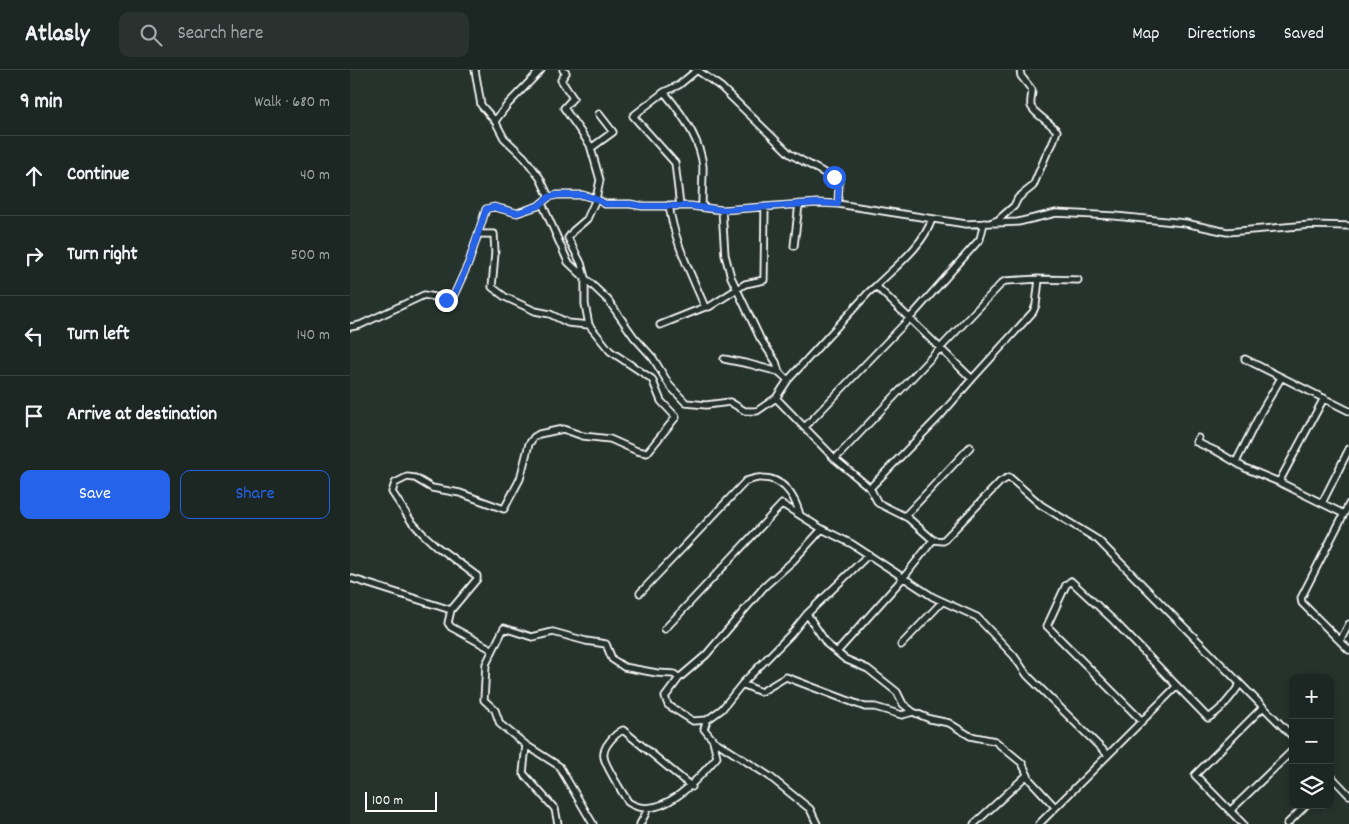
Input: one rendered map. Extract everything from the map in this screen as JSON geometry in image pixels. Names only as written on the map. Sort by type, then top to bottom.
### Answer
[{"type":"street","points":[[475,70],[481,106],[495,121],[504,138],[524,157],[540,178],[549,197]]},
{"type":"street","points":[[495,121],[508,104],[541,70]]},
{"type":"street","points":[[493,650],[451,627],[448,623],[451,610],[477,579],[477,576],[436,546],[411,521],[392,492],[395,483],[407,477],[414,478],[432,488],[460,493],[504,509],[520,479],[529,444],[539,434],[563,429],[583,436],[610,439],[637,451],[647,452],[676,416],[661,401],[652,379],[610,351],[589,324],[585,304],[585,278],[581,263],[568,238],[573,231],[588,219],[596,199],[600,180],[591,148],[564,108],[573,98],[561,80],[566,73],[563,70]]},
{"type":"street","points":[[680,206],[675,163],[633,116],[664,92],[679,85],[697,70],[721,87],[790,154],[839,181],[838,204]]},
{"type":"street","points":[[987,223],[998,220],[1014,206],[1018,198],[1033,186],[1057,131],[1052,124],[1034,112],[1031,105],[1032,90],[1021,76],[1020,70]]},
{"type":"street","points":[[664,92],[681,112],[697,145],[703,166],[702,207]]},
{"type":"street","points":[[591,148],[614,132],[599,114]]},
{"type":"street","points":[[350,328],[424,294],[446,300],[454,295],[469,262],[486,209],[494,207],[517,213],[538,206],[549,197],[557,195],[583,195],[605,204],[669,205],[722,210],[799,204],[838,204],[966,224],[1018,222],[1056,213],[1115,216],[1185,223],[1227,232],[1310,225],[1349,226]]},
{"type":"street","points":[[542,203],[568,262],[608,300],[634,337],[653,358],[670,386],[686,403],[706,405],[730,402],[745,411],[757,411],[776,398],[788,380],[868,292],[919,243],[928,230],[932,219]]},
{"type":"street","points":[[794,246],[799,204]]},
{"type":"street","points":[[669,205],[671,219],[682,253],[704,307]]},
{"type":"street","points":[[660,325],[704,307],[709,307],[745,284],[764,280],[765,207]]},
{"type":"street","points":[[722,210],[725,255],[731,277],[760,338],[776,362],[779,372]]},
{"type":"street","points":[[805,427],[909,319],[980,239],[987,223]]},
{"type":"street","points":[[478,234],[494,234],[496,253],[492,287],[505,297],[535,311],[550,314],[568,323],[589,324]]},
{"type":"street","points":[[870,488],[940,416],[1033,312],[1036,305],[1039,279]]},
{"type":"street","points":[[835,459],[1005,281],[1039,279],[1078,280]]},
{"type":"street","points":[[876,286],[972,379]]},
{"type":"street","points":[[724,359],[779,372],[788,380]]},
{"type":"street","points":[[1245,359],[1349,411]]},
{"type":"street","points":[[1236,462],[1261,412],[1281,378]]},
{"type":"street","points":[[776,398],[835,459],[870,488],[878,503],[905,516],[933,540],[943,541],[1000,482],[1009,476],[1041,505],[1098,540],[1289,733]]},
{"type":"street","points":[[1279,482],[1324,398]]},
{"type":"street","points":[[1198,438],[1196,442],[1245,468],[1279,482],[1344,514]]},
{"type":"street","points":[[905,516],[970,447]]},
{"type":"street","points":[[1322,503],[1349,449]]},
{"type":"street","points":[[640,593],[746,481],[763,478],[788,488],[800,515]]},
{"type":"street","points":[[665,629],[782,504],[852,544],[942,602],[976,617],[1014,656],[1027,675],[1108,755]]},
{"type":"street","points":[[1349,504],[1301,598],[1302,603],[1349,650]]},
{"type":"street","points":[[822,528],[793,561],[764,587],[706,655],[679,678],[665,697],[668,705],[693,721],[707,720],[722,710],[742,684],[791,634],[807,614],[868,555]]},
{"type":"street","points":[[837,652],[904,577],[933,540]]},
{"type":"street","points":[[350,578],[451,610]]},
{"type":"street","points":[[1142,721],[1048,626],[1066,585],[1071,581],[1113,620],[1208,718],[1215,714],[1231,697],[1240,684]]},
{"type":"street","points":[[901,645],[942,602]]},
{"type":"street","points":[[807,614],[827,644],[845,659],[868,669],[897,692],[903,704],[913,712],[930,719],[949,723],[970,736],[995,741],[1022,763],[1030,780],[1055,807]]},
{"type":"street","points":[[1340,641],[1349,624]]},
{"type":"street","points":[[593,824],[559,766],[512,736],[500,724],[495,710],[484,700],[486,664],[504,628],[532,637],[552,632],[606,644],[612,659],[624,666],[657,673],[674,674],[679,678]]},
{"type":"street","points":[[742,684],[761,692],[786,677],[865,707],[875,707],[902,715],[913,712]]},
{"type":"street","points":[[1038,824],[1177,686]]},
{"type":"street","points":[[1243,824],[1195,775],[1263,707]]},
{"type":"street","points":[[707,720],[704,729],[713,740],[769,776],[810,810],[817,824]]},
{"type":"street","points":[[692,787],[623,730],[620,731],[605,750],[604,759],[628,802],[646,813],[676,802],[692,787],[717,757],[713,740]]},
{"type":"street","points":[[526,746],[523,773],[555,809],[558,824]]},
{"type":"street","points":[[1230,811],[1289,754]]},
{"type":"street","points":[[974,824],[1027,775]]},
{"type":"street","points":[[1334,780],[1349,795]]},
{"type":"street","points":[[1287,824],[1302,809]]},
{"type":"street","points":[[640,824],[646,813]]},
{"type":"route","points":[[446,300],[454,295],[469,262],[486,209],[494,207],[517,213],[538,206],[549,197],[557,195],[583,195],[605,204],[691,206],[722,210],[817,203],[838,204],[839,181],[834,177]]}]
